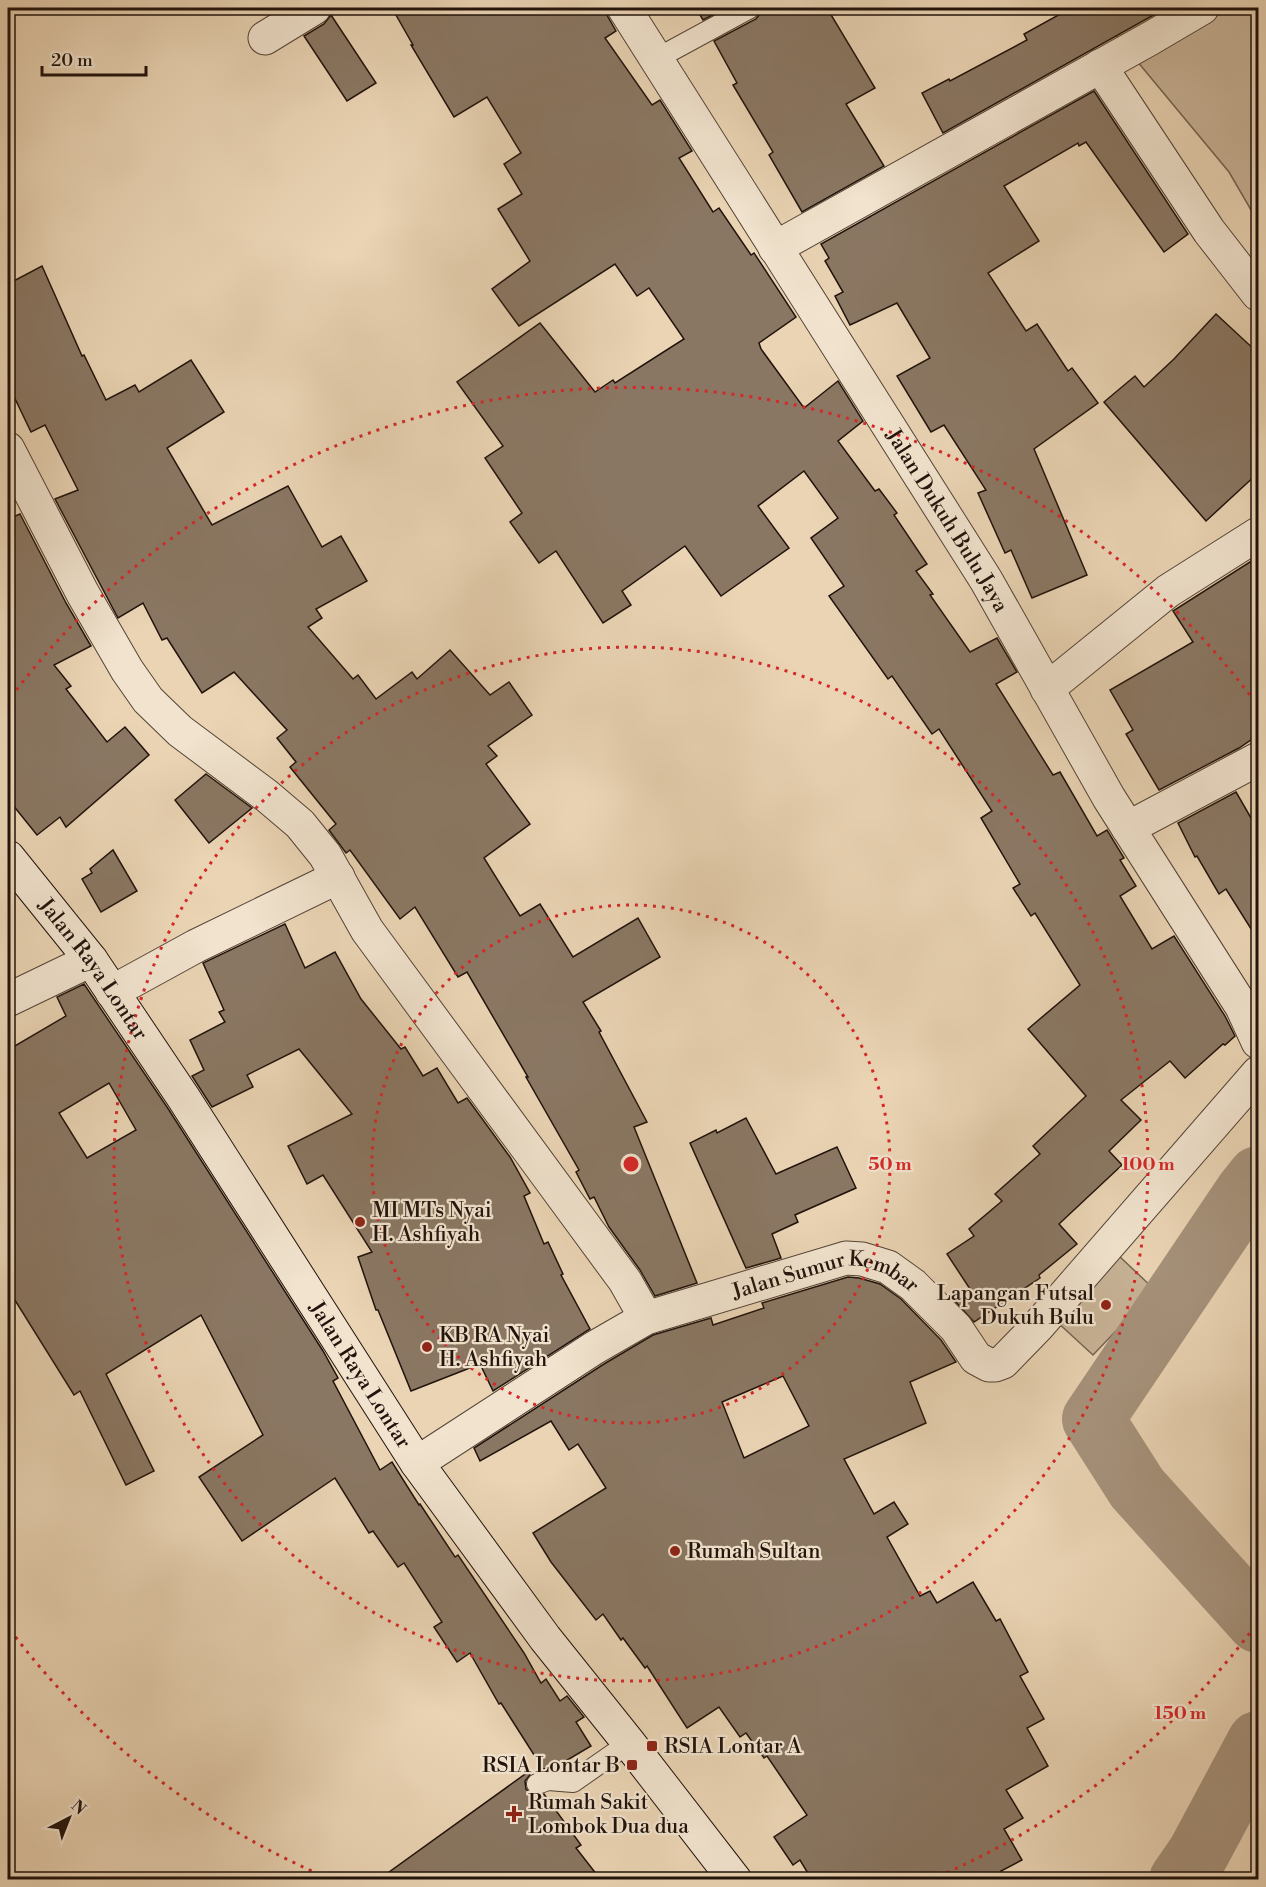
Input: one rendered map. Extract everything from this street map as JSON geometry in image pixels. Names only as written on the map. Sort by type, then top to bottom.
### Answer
[{"type":"street","points":[[265,38],[314,8]]},
{"type":"street","name":"Jalan Dukuh Bulu Jaya","points":[[624,8],[986,580],[1128,828],[1242,1006],[1258,1042]]},
{"type":"street","points":[[775,248],[1202,8]]},
{"type":"street","points":[[1100,66],[1209,231],[1258,294]]},
{"type":"street","points":[[8,449],[83,594],[127,670],[148,700],[180,731],[267,796],[300,824],[326,855],[367,930],[625,1281],[646,1318]]},
{"type":"street","points":[[1047,689],[1168,591],[1258,534]]},
{"type":"street","points":[[1128,828],[1258,759]]},
{"type":"street","name":"Jalan Raya Lontar","points":[[8,857],[91,960],[183,1097],[417,1463],[545,1638],[629,1743],[725,1877]]},
{"type":"street","points":[[112,992],[196,946],[338,877]]},
{"type":"street","points":[[8,1000],[91,960]]},
{"type":"street","name":"Jalan Sumur Kembar","points":[[417,1463],[594,1348],[646,1318],[846,1258],[862,1259],[888,1267],[913,1285],[956,1328],[976,1358],[989,1365],[1003,1362],[1038,1326],[1258,1072]]},
{"type":"lane","points":[[656,59],[750,8]]},
{"type":"lane","points":[[537,1784],[548,1780],[573,1782],[629,1743]]},
{"type":"shaded area","points":[[1093,8],[1258,8],[1258,222],[1229,172]]},
{"type":"shaded area","name":"Lapangan Futsal Dukuh Bulu","points":[[1118,1255],[1155,1290],[1093,1355],[1056,1321]]},
{"type":"building","points":[[392,8],[605,8],[616,31],[605,38],[652,105],[660,100],[692,151],[679,158],[713,212],[719,208],[751,255],[754,253],[796,317],[759,343],[761,349],[804,408],[838,381],[863,421],[838,441],[875,491],[879,489],[897,513],[894,515],[927,564],[916,571],[933,594],[930,595],[970,652],[997,638],[1017,672],[996,684],[1053,775],[1060,772],[1097,836],[1107,830],[1124,858],[1120,860],[1136,886],[1120,896],[1152,949],[1174,936],[1225,1016],[1235,1036],[1185,1078],[1170,1061],[1121,1100],[1141,1120],[1109,1151],[1122,1165],[1059,1224],[1077,1244],[1039,1275],[1040,1278],[974,1322],[954,1300],[972,1292],[947,1254],[974,1236],[969,1229],[1002,1201],[995,1194],[1040,1154],[1033,1146],[1086,1096],[1028,1029],[1080,985],[1035,913],[1031,916],[1013,888],[1020,884],[981,818],[992,811],[939,729],[932,734],[892,676],[888,679],[829,596],[844,586],[811,538],[838,518],[804,471],[758,506],[789,548],[721,596],[685,546],[622,591],[631,605],[603,623],[556,551],[539,563],[510,522],[522,513],[485,458],[503,446],[457,382],[540,323],[595,392],[613,380],[615,383],[684,339],[649,288],[637,296],[615,264],[519,326],[492,289],[530,261],[498,209],[522,194],[504,164],[521,153],[487,97],[454,117]]},
{"type":"building","points":[[696,8],[726,8],[703,20]]},
{"type":"building","points":[[762,8],[827,8],[875,88],[846,104],[884,166],[802,212],[769,155],[773,152],[733,85],[737,83],[714,41],[756,19]]},
{"type":"building","points":[[1071,8],[1166,8],[943,133],[922,93],[949,79],[950,81],[1027,40],[1024,34]]},
{"type":"building","points":[[331,15],[376,83],[347,101],[304,36],[324,24]]},
{"type":"building","points":[[1094,91],[1188,234],[1164,252],[1086,142],[1079,146],[1078,143],[1004,186],[1039,241],[988,273],[1026,331],[1037,324],[1068,371],[1072,368],[1098,403],[1034,449],[1087,575],[1032,598],[1011,550],[1005,553],[978,493],[986,490],[944,425],[931,432],[897,376],[930,358],[897,303],[850,325],[835,296],[843,292],[825,261],[829,258],[821,244]]},
{"type":"building","points":[[42,266],[82,356],[84,355],[106,400],[135,385],[139,392],[191,360],[224,412],[167,448],[212,525],[288,486],[322,547],[341,536],[367,581],[316,609],[322,618],[308,627],[353,679],[358,675],[376,699],[412,672],[417,679],[450,650],[490,695],[509,682],[532,715],[488,746],[497,756],[486,764],[530,824],[484,858],[520,916],[540,904],[573,957],[638,918],[660,957],[583,1002],[601,1031],[599,1032],[647,1122],[634,1127],[697,1283],[655,1296],[640,1270],[609,1227],[594,1197],[590,1199],[576,1172],[579,1170],[467,972],[458,977],[415,907],[400,919],[350,850],[346,853],[329,830],[336,824],[290,767],[296,762],[277,738],[287,730],[234,672],[202,693],[167,638],[162,640],[143,603],[118,618],[55,499],[78,490],[45,425],[31,432],[8,384],[8,284]]},
{"type":"building","points":[[1216,314],[1258,353],[1258,473],[1206,521],[1104,402],[1135,376],[1144,387]]},
{"type":"building","points":[[20,514],[91,646],[54,665],[71,686],[66,689],[107,742],[125,727],[149,755],[66,827],[60,817],[37,835],[8,799],[8,519]]},
{"type":"building","points":[[1253,560],[1258,568],[1258,735],[1239,748],[1159,790],[1126,734],[1133,730],[1110,690],[1193,642],[1173,611]]},
{"type":"building","points":[[206,774],[252,808],[209,843],[175,800]]},
{"type":"building","points":[[1236,792],[1258,830],[1258,940],[1226,889],[1219,894],[1197,856],[1195,857],[1178,823]]},
{"type":"building","points":[[113,850],[137,891],[101,912],[82,879],[92,873],[90,869]]},
{"type":"building","points":[[285,924],[305,968],[335,952],[361,999],[401,1049],[405,1047],[423,1076],[437,1068],[458,1103],[467,1098],[510,1157],[530,1193],[524,1196],[544,1244],[548,1242],[563,1274],[561,1275],[590,1329],[493,1391],[480,1364],[411,1391],[378,1310],[376,1310],[358,1257],[372,1252],[323,1175],[307,1184],[288,1146],[352,1114],[299,1049],[247,1075],[253,1087],[212,1107],[192,1076],[204,1070],[190,1040],[225,1022],[219,1012],[224,1010],[203,963]]},
{"type":"building","points":[[84,984],[167,1107],[323,1351],[338,1378],[333,1381],[380,1470],[392,1462],[455,1557],[458,1555],[524,1653],[541,1683],[546,1679],[560,1701],[567,1696],[584,1717],[576,1722],[591,1746],[554,1768],[543,1769],[501,1703],[499,1704],[470,1653],[457,1662],[434,1627],[442,1622],[404,1563],[398,1567],[373,1531],[369,1533],[335,1478],[242,1541],[199,1477],[263,1435],[201,1315],[106,1374],[154,1471],[126,1485],[80,1391],[74,1395],[8,1289],[8,1050],[66,1016],[57,997]],"holes":[[[109,1083],[136,1130],[87,1158],[59,1113]]]},
{"type":"building","points":[[746,1118],[776,1174],[837,1147],[856,1188],[795,1215],[798,1222],[772,1234],[781,1258],[746,1268],[690,1143],[716,1130],[717,1133]]},
{"type":"building","points":[[848,1277],[880,1284],[901,1299],[941,1340],[956,1362],[910,1382],[926,1423],[844,1459],[874,1514],[894,1502],[908,1524],[887,1537],[920,1596],[930,1591],[937,1603],[973,1582],[996,1621],[1000,1619],[1028,1672],[1020,1676],[1044,1719],[1027,1728],[1048,1766],[1006,1790],[1023,1818],[1004,1829],[1022,1860],[1001,1871],[1006,1880],[812,1880],[800,1860],[793,1865],[774,1837],[807,1815],[767,1756],[764,1758],[746,1733],[740,1737],[719,1707],[687,1728],[647,1666],[645,1668],[623,1638],[621,1640],[603,1614],[596,1620],[551,1562],[533,1533],[606,1488],[578,1444],[569,1450],[551,1421],[480,1461],[474,1448],[653,1335],[711,1318],[713,1325],[764,1308],[762,1303]],"holes":[[[783,1376],[809,1426],[744,1458],[722,1402]]]},
{"type":"building","name":"Rumah Sakit Lombok Dua dua","points":[[528,1772],[530,1775],[525,1781],[526,1789],[534,1796],[544,1794],[581,1845],[576,1848],[601,1880],[378,1880]]},
{"type":"waterway","points":[[1258,1177],[1093,1419],[1137,1488],[1258,1622]]},
{"type":"waterway","points":[[1180,1880],[1198,1854],[1258,1742]]},
{"type":"place","name":"MI MTs Nyai H. Ashfiyah","points":[[360,1222]]},
{"type":"place","name":"Lapangan Futsal Dukuh Bulu","points":[[1106,1305]]},
{"type":"place","name":"KB RA Nyai H. Ashfiyah","points":[[427,1347]]},
{"type":"place","name":"Rumah Sultan","points":[[675,1551]]},
{"type":"place","name":"RSIA Lontar A","points":[[652,1746]]},
{"type":"place","name":"RSIA Lontar B","points":[[632,1765]]},
{"type":"place","name":"Rumah Sakit Lombok Dua dua","points":[[514,1814]]}]
